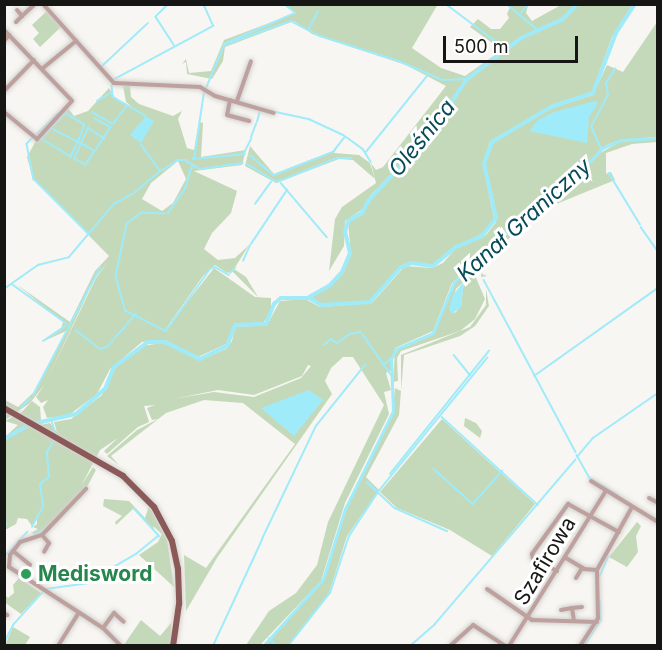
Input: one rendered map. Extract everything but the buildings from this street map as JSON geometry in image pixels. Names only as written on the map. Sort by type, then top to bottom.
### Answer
[{"type":"main road","points":[[4,408],[103,463],[143,492],[166,527],[178,569],[173,645]]},
{"type":"street","points":[[16,22],[35,4]]},
{"type":"street","points":[[43,4],[114,83],[205,88],[230,100],[274,113]]},
{"type":"street","points":[[17,10],[22,16]]},
{"type":"street","points":[[4,30],[44,68],[72,101],[37,138],[4,112]]},
{"type":"street","points":[[4,41],[9,35]]},
{"type":"street","points":[[44,68],[76,41]]},
{"type":"street","points":[[4,91],[34,60]]},
{"type":"street","points":[[237,101],[251,61]]},
{"type":"street","points":[[230,100],[227,115],[249,121]]},
{"type":"street","points":[[591,482],[657,522]]},
{"type":"street","points":[[86,489],[42,535],[22,540],[13,551],[7,568],[103,628],[121,645]]},
{"type":"street","name":"Szafirowa","points":[[507,645],[528,618],[606,491]]},
{"type":"street","points":[[649,498],[657,503]]},
{"type":"street","points":[[557,571],[533,559],[532,554],[568,504],[619,532]]},
{"type":"street","points":[[580,645],[597,622],[597,570],[632,507]]},
{"type":"street","points":[[42,535],[49,543],[44,552]]},
{"type":"street","points":[[13,551],[30,565]]},
{"type":"street","points":[[566,558],[582,568],[597,570]]},
{"type":"street","points":[[576,578],[582,568]]},
{"type":"street","points":[[487,589],[528,618],[597,622]]},
{"type":"street","points":[[561,610],[582,607]]},
{"type":"street","points":[[572,608],[574,621]]},
{"type":"street","points":[[68,645],[59,643],[79,613]]},
{"type":"street","points":[[103,628],[114,613],[124,622]]},
{"type":"street","points":[[451,645],[473,625],[507,645]]},
{"type":"green space","points":[[438,4],[412,48],[441,68],[465,76],[502,50],[470,27],[478,19],[491,29],[500,29],[509,18],[507,14],[511,5],[528,5],[526,13],[532,21],[561,5],[576,5],[564,18],[553,22],[565,19],[578,5],[634,5],[612,37],[592,92],[554,104],[490,141],[483,165],[494,219],[484,233],[454,247],[433,265],[404,264],[369,301],[320,304],[311,298],[332,284],[351,255],[348,222],[363,213],[371,199],[430,136],[467,81],[520,39],[552,22],[522,37],[467,78],[428,135],[370,196],[363,209],[345,221],[344,246],[329,271],[335,219],[342,207],[376,183],[371,163],[376,170],[383,167],[446,86],[406,65],[312,34],[294,21],[225,47],[223,61],[212,79],[187,74],[186,62],[182,64],[186,59],[189,73],[211,71],[224,40],[296,13],[284,5]]},
{"type":"green space","points":[[47,11],[61,27],[40,47],[33,39],[39,33],[32,25]]},
{"type":"green space","points":[[657,22],[657,137],[621,140],[609,144],[602,148],[579,174],[598,154],[620,142],[657,138],[657,142],[632,144],[606,153],[606,174],[611,172],[615,180],[537,212],[484,262],[482,274],[487,276],[481,277],[483,262],[478,269],[474,263],[480,257],[473,263],[470,258],[472,264],[452,283],[433,331],[395,348],[391,370],[386,373],[391,390],[384,392],[389,414],[345,503],[321,581],[260,645],[246,645],[269,611],[296,593],[317,565],[328,522],[384,405],[353,357],[343,357],[331,368],[325,381],[332,394],[217,558],[186,611],[184,555],[206,568],[295,444],[243,403],[204,400],[166,413],[111,456],[119,465],[107,456],[137,430],[158,419],[152,420],[147,408],[155,405],[144,406],[149,422],[138,427],[107,454],[104,451],[118,438],[100,450],[81,486],[93,467],[96,470],[87,487],[43,534],[31,533],[38,529],[33,527],[37,524],[37,519],[32,526],[27,519],[18,518],[16,524],[5,530],[5,441],[10,437],[29,427],[50,423],[57,432],[54,422],[71,419],[102,395],[113,370],[142,346],[162,343],[202,359],[226,349],[232,341],[235,327],[267,325],[280,301],[305,299],[320,307],[372,303],[405,266],[432,268],[443,263],[456,248],[486,235],[496,222],[485,165],[493,142],[549,109],[593,95],[607,65],[623,72]],"holes":[[[308,365],[311,366],[301,378],[254,397],[214,392],[173,399],[218,390],[254,395],[302,376]]]},
{"type":"green space","points":[[123,86],[130,86],[131,97],[139,104],[173,116],[182,111],[178,119],[187,148],[194,150],[199,122],[203,123],[201,157],[246,150],[242,165],[194,171],[237,191],[231,213],[212,233],[204,249],[218,260],[235,258],[249,245],[234,269],[246,277],[258,297],[232,271],[227,273],[215,265],[203,276],[163,333],[214,268],[255,297],[271,298],[271,313],[263,323],[234,324],[228,343],[198,357],[165,340],[142,342],[110,369],[97,394],[69,415],[47,418],[43,407],[48,400],[41,403],[36,397],[45,384],[30,403],[5,420],[4,410],[13,411],[5,405],[5,400],[18,407],[35,391],[66,331],[42,342],[61,330],[63,322],[16,284],[70,322],[95,271],[109,256],[33,179],[27,157],[38,137],[67,107],[74,116],[88,111],[109,88],[116,99],[132,107],[126,102]],"holes":[[[178,161],[186,179],[173,203],[162,211],[142,199],[151,183]],[[108,262],[96,278],[45,384],[95,278]]]},
{"type":"green space","points":[[343,138],[334,153],[359,155],[370,163],[375,179],[353,160],[339,159],[276,183],[245,166],[250,146],[274,174],[333,151]]},
{"type":"green space","points":[[471,266],[485,299],[475,319],[460,331],[401,351],[397,358],[398,381],[393,382],[395,350],[432,334],[454,282]],"holes":[[[464,281],[461,306],[455,313],[450,307],[456,289]]]},
{"type":"green space","points":[[486,289],[489,306],[475,326],[460,336],[404,355],[401,391],[401,355],[470,327],[486,305]]},
{"type":"green space","points":[[395,388],[401,391],[399,415],[366,477],[379,490],[347,536],[329,593],[289,645],[264,646],[324,579],[346,509],[392,416]]},
{"type":"green space","points":[[32,401],[40,407],[41,420],[5,437],[18,425],[5,421],[21,413]]},
{"type":"green space","points":[[465,418],[476,423],[482,431],[480,438],[464,426]]},
{"type":"green space","points":[[442,419],[535,504],[492,556],[450,530],[397,508],[380,492]]},
{"type":"green space","points":[[104,499],[129,501],[145,518],[149,506],[167,540],[174,587],[139,555],[158,542],[162,534],[153,526],[155,532],[133,509],[116,525],[115,522],[122,516],[103,506]]},
{"type":"green space","points":[[637,522],[641,526],[636,536],[638,552],[627,567],[609,557]]},
{"type":"green space","points":[[19,578],[41,593],[21,614],[4,602],[5,595],[8,598],[14,593],[13,585]]},
{"type":"green space","points":[[141,620],[160,636],[171,623],[172,645],[123,646]]},
{"type":"green space","points":[[13,627],[30,637],[25,645],[5,645]]},
{"type":"water","points":[[595,101],[598,103],[589,117],[587,143],[529,131],[538,120],[554,112]]},
{"type":"water","points":[[146,116],[154,121],[141,143],[130,135]]},
{"type":"water","points":[[464,281],[461,307],[452,314],[449,309],[453,295]]},
{"type":"water","points":[[309,390],[323,400],[294,436],[261,408]]},
{"type":"waterway","points":[[169,4],[156,17],[174,45]]},
{"type":"waterway","points":[[113,80],[213,26],[203,4]]},
{"type":"waterway","points":[[224,44],[295,13],[284,4]]},
{"type":"waterway","points":[[446,4],[506,49]]},
{"type":"waterway","points":[[507,4],[538,30]]},
{"type":"waterway","points":[[521,13],[528,4]]},
{"type":"waterway","name":"Oleśnica","points":[[309,297],[329,286],[342,272],[350,253],[345,232],[348,221],[362,213],[369,200],[430,135],[466,80],[521,38],[563,19],[577,4]]},
{"type":"waterway","points":[[4,439],[28,425],[76,414],[105,389],[114,367],[148,342],[165,342],[200,359],[227,346],[235,325],[266,324],[274,304],[281,298],[309,298],[321,305],[370,302],[400,268],[411,263],[433,266],[456,247],[482,236],[496,218],[484,164],[492,142],[551,107],[593,93],[616,33],[635,4]]},
{"type":"waterway","points":[[311,25],[318,12]]},
{"type":"waterway","points":[[206,88],[224,45],[291,21],[306,29]]},
{"type":"waterway","points":[[101,67],[148,23]]},
{"type":"waterway","points":[[310,27],[309,30],[320,36],[399,61],[443,80],[468,79]]},
{"type":"waterway","points":[[601,149],[591,127],[608,95],[606,83],[615,69]]},
{"type":"waterway","points":[[366,152],[427,76]]},
{"type":"waterway","points":[[112,85],[113,97],[146,116]]},
{"type":"waterway","points":[[194,159],[204,92]]},
{"type":"waterway","points":[[97,101],[111,93]]},
{"type":"waterway","points":[[92,112],[113,124],[126,107]]},
{"type":"waterway","points":[[257,122],[260,111]]},
{"type":"waterway","points":[[276,112],[309,119],[343,135]]},
{"type":"waterway","points":[[51,128],[66,113],[85,125],[78,142],[71,157],[41,139],[51,128],[78,142],[81,143],[95,151],[86,165],[74,159],[81,143],[88,128],[104,138]]},
{"type":"waterway","points":[[36,135],[57,114]]},
{"type":"waterway","points":[[94,118],[111,127],[96,150]]},
{"type":"waterway","points":[[251,137],[256,124]]},
{"type":"waterway","points":[[345,136],[363,149],[371,162]]},
{"type":"waterway","points":[[33,138],[27,144],[34,179],[90,235]]},
{"type":"waterway","points":[[250,155],[274,175],[333,152],[344,138]]},
{"type":"waterway","name":"Kanał Graniczny","points":[[263,646],[323,579],[345,509],[393,411],[391,359],[396,349],[433,333],[454,282],[538,202],[565,189],[602,148],[621,140],[658,138]]},
{"type":"waterway","points":[[244,153],[251,139]]},
{"type":"waterway","points":[[134,193],[160,171],[141,145]]},
{"type":"waterway","points":[[193,159],[245,154]]},
{"type":"waterway","points":[[247,164],[277,182],[337,158],[351,158]]},
{"type":"waterway","points":[[161,171],[178,160],[187,160]]},
{"type":"waterway","points":[[185,160],[200,169],[243,163]]},
{"type":"waterway","points":[[168,213],[185,189],[192,166]]},
{"type":"waterway","points":[[609,173],[640,224]]},
{"type":"waterway","points":[[255,204],[271,182]]},
{"type":"waterway","points":[[281,183],[327,237]]},
{"type":"waterway","points":[[251,244],[287,190]]},
{"type":"waterway","points":[[4,289],[38,265],[69,257],[114,204],[132,194]]},
{"type":"waterway","points":[[166,214],[142,213],[127,224],[116,277],[126,311],[166,331],[210,269],[215,267],[229,275]]},
{"type":"waterway","points":[[641,227],[658,251]]},
{"type":"waterway","points":[[243,261],[250,245]]},
{"type":"waterway","points":[[33,395],[100,268]]},
{"type":"waterway","points":[[230,273],[235,268]]},
{"type":"waterway","points":[[484,280],[576,452]]},
{"type":"waterway","points":[[12,284],[66,323]]},
{"type":"waterway","points":[[534,376],[658,288]]},
{"type":"waterway","points":[[86,338],[100,349],[107,347],[136,314]]},
{"type":"waterway","points":[[43,341],[65,326]]},
{"type":"waterway","points":[[76,330],[87,339]]},
{"type":"waterway","points":[[324,345],[331,339],[337,343],[350,334],[361,332],[392,376]]},
{"type":"waterway","points":[[390,474],[489,351]]},
{"type":"waterway","points":[[454,355],[470,375]]},
{"type":"waterway","points":[[288,646],[330,593],[349,536],[378,492],[487,358]]},
{"type":"waterway","points":[[383,365],[391,359]]},
{"type":"waterway","points":[[262,539],[316,426],[365,365]]},
{"type":"waterway","points":[[577,457],[593,438],[658,393]]},
{"type":"waterway","points":[[21,407],[30,399]]},
{"type":"waterway","points":[[442,417],[538,505]]},
{"type":"waterway","points":[[52,421],[56,434]]},
{"type":"waterway","points":[[32,527],[43,506],[40,484],[49,477],[47,452],[55,439]]},
{"type":"waterway","points":[[577,455],[590,478],[618,495]]},
{"type":"waterway","points":[[410,646],[435,624],[575,460]]},
{"type":"waterway","points":[[434,469],[473,504],[502,471]]},
{"type":"waterway","points":[[367,482],[395,508],[447,531]]},
{"type":"waterway","points":[[134,508],[159,536],[137,554]]},
{"type":"waterway","points":[[4,522],[8,524]]},
{"type":"waterway","points":[[42,534],[40,532],[48,526]]},
{"type":"waterway","points":[[4,557],[27,532]]},
{"type":"waterway","points":[[34,534],[39,532]]},
{"type":"waterway","points":[[213,646],[262,540]]},
{"type":"waterway","points":[[105,572],[136,554]]},
{"type":"waterway","points":[[599,578],[608,557]]},
{"type":"waterway","points":[[46,589],[89,583],[104,573]]},
{"type":"waterway","points":[[4,643],[13,625],[42,593]]},
{"type":"waterway","points":[[584,646],[601,620],[600,601]]},
{"type":"waterway","points":[[269,638],[277,646]]},
{"type":"place","name":"Medisword","points":[[26,574]]}]
